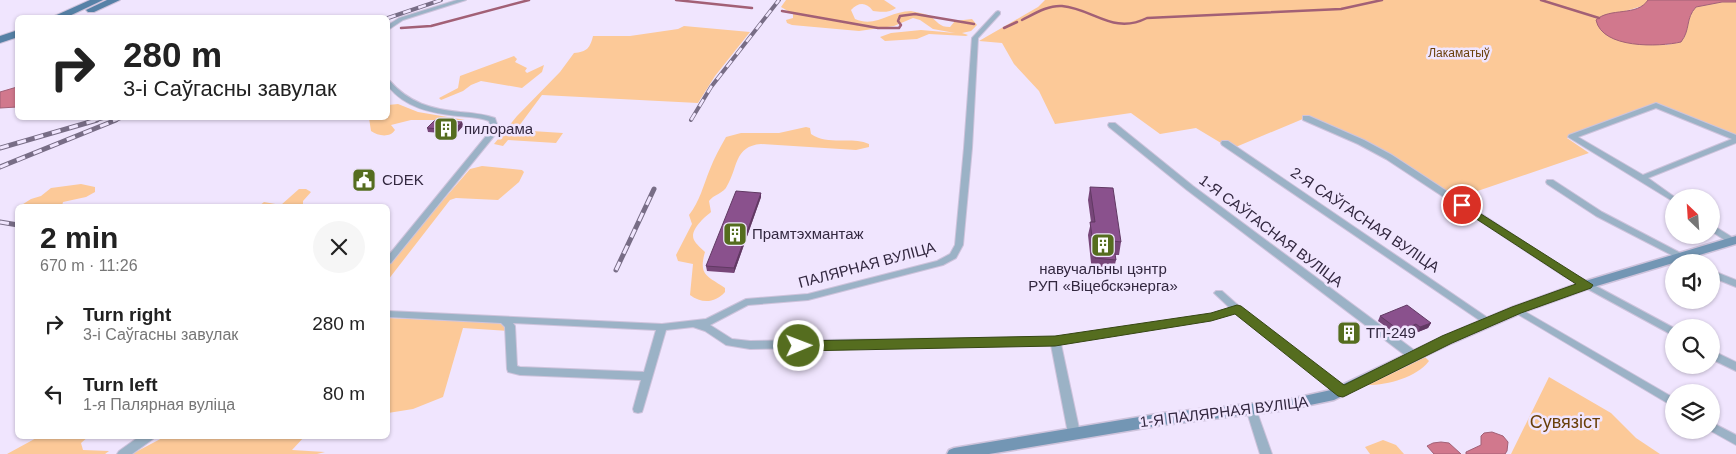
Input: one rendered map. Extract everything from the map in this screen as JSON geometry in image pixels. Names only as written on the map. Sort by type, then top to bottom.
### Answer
[{"type":"main road","points":[[62,15],[98,0]]},
{"type":"main road","points":[[81,15],[115,0]]},
{"type":"main road","points":[[0,40],[15,34]]},
{"type":"main road","points":[[0,48],[15,42]]},
{"type":"street","points":[[390,27],[401,19],[463,0]]},
{"type":"street","name":"ПАЛЯРНАЯ ВУЛІЦА","points":[[390,314],[662,326],[690,325],[708,322],[746,302],[808,297],[940,263],[953,256],[959,245],[975,38],[998,13]]},
{"type":"street","points":[[390,84],[400,97],[411,103],[435,110],[484,116],[492,120],[495,130],[390,259]]},
{"type":"street","points":[[1665,194],[1642,178],[1572,137],[1656,105],[1736,139]]},
{"type":"street","points":[[1306,118],[1361,142],[1389,157],[1565,273],[1665,328]]},
{"type":"street","name":"1-Я САЎГАСНАЯ ВУЛІЦА","points":[[1112,126],[1190,188],[1414,356]]},
{"type":"street","points":[[1642,178],[1736,139]]},
{"type":"street","name":"2-Я САЎГАСНАЯ ВУЛІЦА","points":[[1225,144],[1488,322]]},
{"type":"street","points":[[1550,182],[1599,214],[1674,254]]},
{"type":"street","points":[[1720,232],[1734,240]]},
{"type":"street","name":"1-Я ПАЛЯРНАЯ ВУЛІЦА","points":[[1700,254],[1734,240]]},
{"type":"street","name":"1-Я ПАЛЯРНАЯ ВУЛІЦА","points":[[954,454],[1163,418],[1251,409],[1313,400],[1343,392],[1414,356],[1517,310],[1586,285],[1665,265]]},
{"type":"street","points":[[1720,276],[1736,284]]},
{"type":"street","points":[[1219,293],[1343,392]]},
{"type":"street","name":"ПАЛЯРНАЯ ВУЛІЦА","points":[[690,325],[708,328],[730,342],[750,345],[1055,341],[1211,317],[1237,309]]},
{"type":"street","points":[[1517,310],[1665,399]]},
{"type":"street","points":[[503,319],[510,326],[512,369],[520,371],[648,376]]},
{"type":"street","points":[[638,409],[662,326]]},
{"type":"street","points":[[1055,341],[1074,433]]},
{"type":"street","points":[[1720,359],[1736,368]]},
{"type":"street","points":[[1251,409],[1266,454]]},
{"type":"street","points":[[1720,431],[1736,441]]},
{"type":"street","points":[[123,454],[144,439]]},
{"type":"green space","points":[[786,0],[884,0],[896,8],[879,12],[860,4],[851,10],[855,19],[870,22],[911,11],[930,16],[946,27],[950,27],[955,21],[972,19],[977,25],[971,31],[962,33],[968,35],[966,36],[929,34],[917,39],[885,41],[880,37],[891,33],[921,30],[955,33],[933,29],[920,20],[913,18],[894,26],[859,31],[792,25],[787,23],[786,20],[793,18],[793,14],[781,7]]},
{"type":"green space","name":"Лакаматыў","points":[[1045,0],[1648,0],[1645,5],[1626,11],[1666,45],[1681,42],[1686,33],[1690,16],[1696,7],[1722,2],[1736,2],[1736,137],[1662,105],[1650,105],[1567,138],[1589,153],[1457,198],[1381,149],[1310,116],[1231,149],[1196,128],[1160,134],[1131,113],[1055,124],[1039,91],[1014,64],[1002,43],[979,41],[1038,7]]},
{"type":"green space","points":[[684,26],[750,32],[715,76],[698,103],[542,95],[516,130],[563,133],[556,143],[508,140],[503,146],[494,144],[517,116],[560,72],[574,53],[587,49],[591,44],[593,36],[630,36],[678,29]]},
{"type":"green space","points":[[514,56],[517,59],[515,62],[527,68],[525,71],[527,73],[544,65],[542,72],[522,88],[481,81],[441,100],[439,98],[458,88],[460,76]]},
{"type":"green space","points":[[398,104],[418,112],[465,120],[411,120],[391,125],[395,130],[387,135],[380,135],[371,131],[369,120],[390,120],[390,105]]},
{"type":"green space","points":[[806,127],[810,128],[811,134],[818,138],[862,142],[869,144],[869,147],[856,150],[761,144],[752,146],[741,153],[726,188],[709,201],[711,212],[698,224],[693,236],[695,242],[705,252],[703,260],[704,271],[709,278],[725,288],[725,292],[721,296],[708,301],[699,300],[690,295],[693,264],[678,261],[676,255],[692,224],[689,215],[699,199],[713,161],[726,137],[741,133],[779,133]]},
{"type":"green space","points":[[482,166],[522,170],[524,172],[519,182],[498,200],[456,198],[450,200],[390,277],[390,262],[470,169]]},
{"type":"green space","points":[[81,184],[95,187],[95,192],[86,197],[63,202],[62,204],[23,204],[41,196],[51,188]]},
{"type":"green space","points":[[299,189],[306,189],[311,192],[303,201],[303,204],[282,204]]},
{"type":"green space","points":[[390,318],[502,323],[509,331],[463,328],[443,397],[413,409],[390,413]]},
{"type":"green space","points":[[1424,356],[1429,361],[1416,372],[1400,380],[1364,385]]},
{"type":"green space","name":"Сувязіст","points":[[1549,377],[1611,413],[1636,438],[1660,454],[1511,454]]},
{"type":"green space","points":[[34,439],[86,439],[81,443],[83,450],[109,451],[105,454],[7,454]]},
{"type":"green space","points":[[160,439],[302,439],[292,450],[325,452],[317,454],[132,454]]},
{"type":"green space","points":[[1383,440],[1396,445],[1404,454],[1370,454],[1365,447]]},
{"type":"shaded area","points":[[1648,0],[1736,0],[1736,2],[1722,2],[1696,7],[1690,16],[1686,33],[1681,42],[1671,44],[1632,44],[1609,36],[1600,29],[1596,20],[1602,16],[1637,8]]},
{"type":"shaded area","points":[[15,88],[15,107],[0,108],[0,92]]},
{"type":"shaded area","points":[[1492,432],[1503,436],[1508,442],[1505,454],[1466,454],[1466,452],[1481,445],[1481,436],[1484,433]]},
{"type":"shaded area","points":[[1441,442],[1449,443],[1461,454],[1434,454],[1427,446]]},
{"type":"building","points":[[435,120],[462,122],[454,130],[427,128]]},
{"type":"building","name":"навучальны цэнтр РУП «Віцебскэнерга»","points":[[1090,187],[1113,188],[1121,242],[1113,241],[1116,260],[1095,258],[1090,222],[1095,222]]},
{"type":"building","name":"Прамтэхмантаж","points":[[736,191],[761,193],[734,268],[706,266]]},
{"type":"building","points":[[1407,305],[1431,323],[1420,327],[1416,324],[1400,331],[1380,316]]},
{"type":"building","points":[[1352,323],[1360,329],[1349,334],[1341,328]]},
{"type":"waterway","points":[[401,28],[431,26],[529,0]]},
{"type":"waterway","points":[[676,0],[752,8]]},
{"type":"waterway","points":[[1022,20],[1041,10],[1057,6],[1073,8],[1104,20],[1124,24],[1147,18],[1341,9],[1382,0]]},
{"type":"waterway","points":[[1541,0],[1599,18]]},
{"type":"waterway","points":[[782,11],[878,28],[899,28],[901,25],[898,21],[900,16],[915,14],[974,24]]},
{"type":"waterway","points":[[1004,28],[1017,22]]},
{"type":"railway","points":[[390,17],[441,0]]},
{"type":"railway","points":[[691,120],[711,87],[779,0]]},
{"type":"railway","points":[[0,148],[97,120]]},
{"type":"railway","points":[[0,167],[116,120]]},
{"type":"railway","points":[[616,270],[654,189]]},
{"type":"railway","points":[[0,222],[15,224]]},
{"type":"place","name":"пилорама","points":[[446,129]]},
{"type":"place","name":"CDEK","points":[[364,180]]},
{"type":"place","name":"Прамтэхмантаж","points":[[735,234]]},
{"type":"place","name":"навучальны цэнтр РУП «Віцебскэнерга»","points":[[1103,245]]},
{"type":"place","name":"ТП-249","points":[[1349,333]]},
{"type":"route","points":[[799,346],[1055,341],[1211,317],[1237,309],[1343,392],[1447,340],[1517,310],[1586,285],[1462,205]]}]
